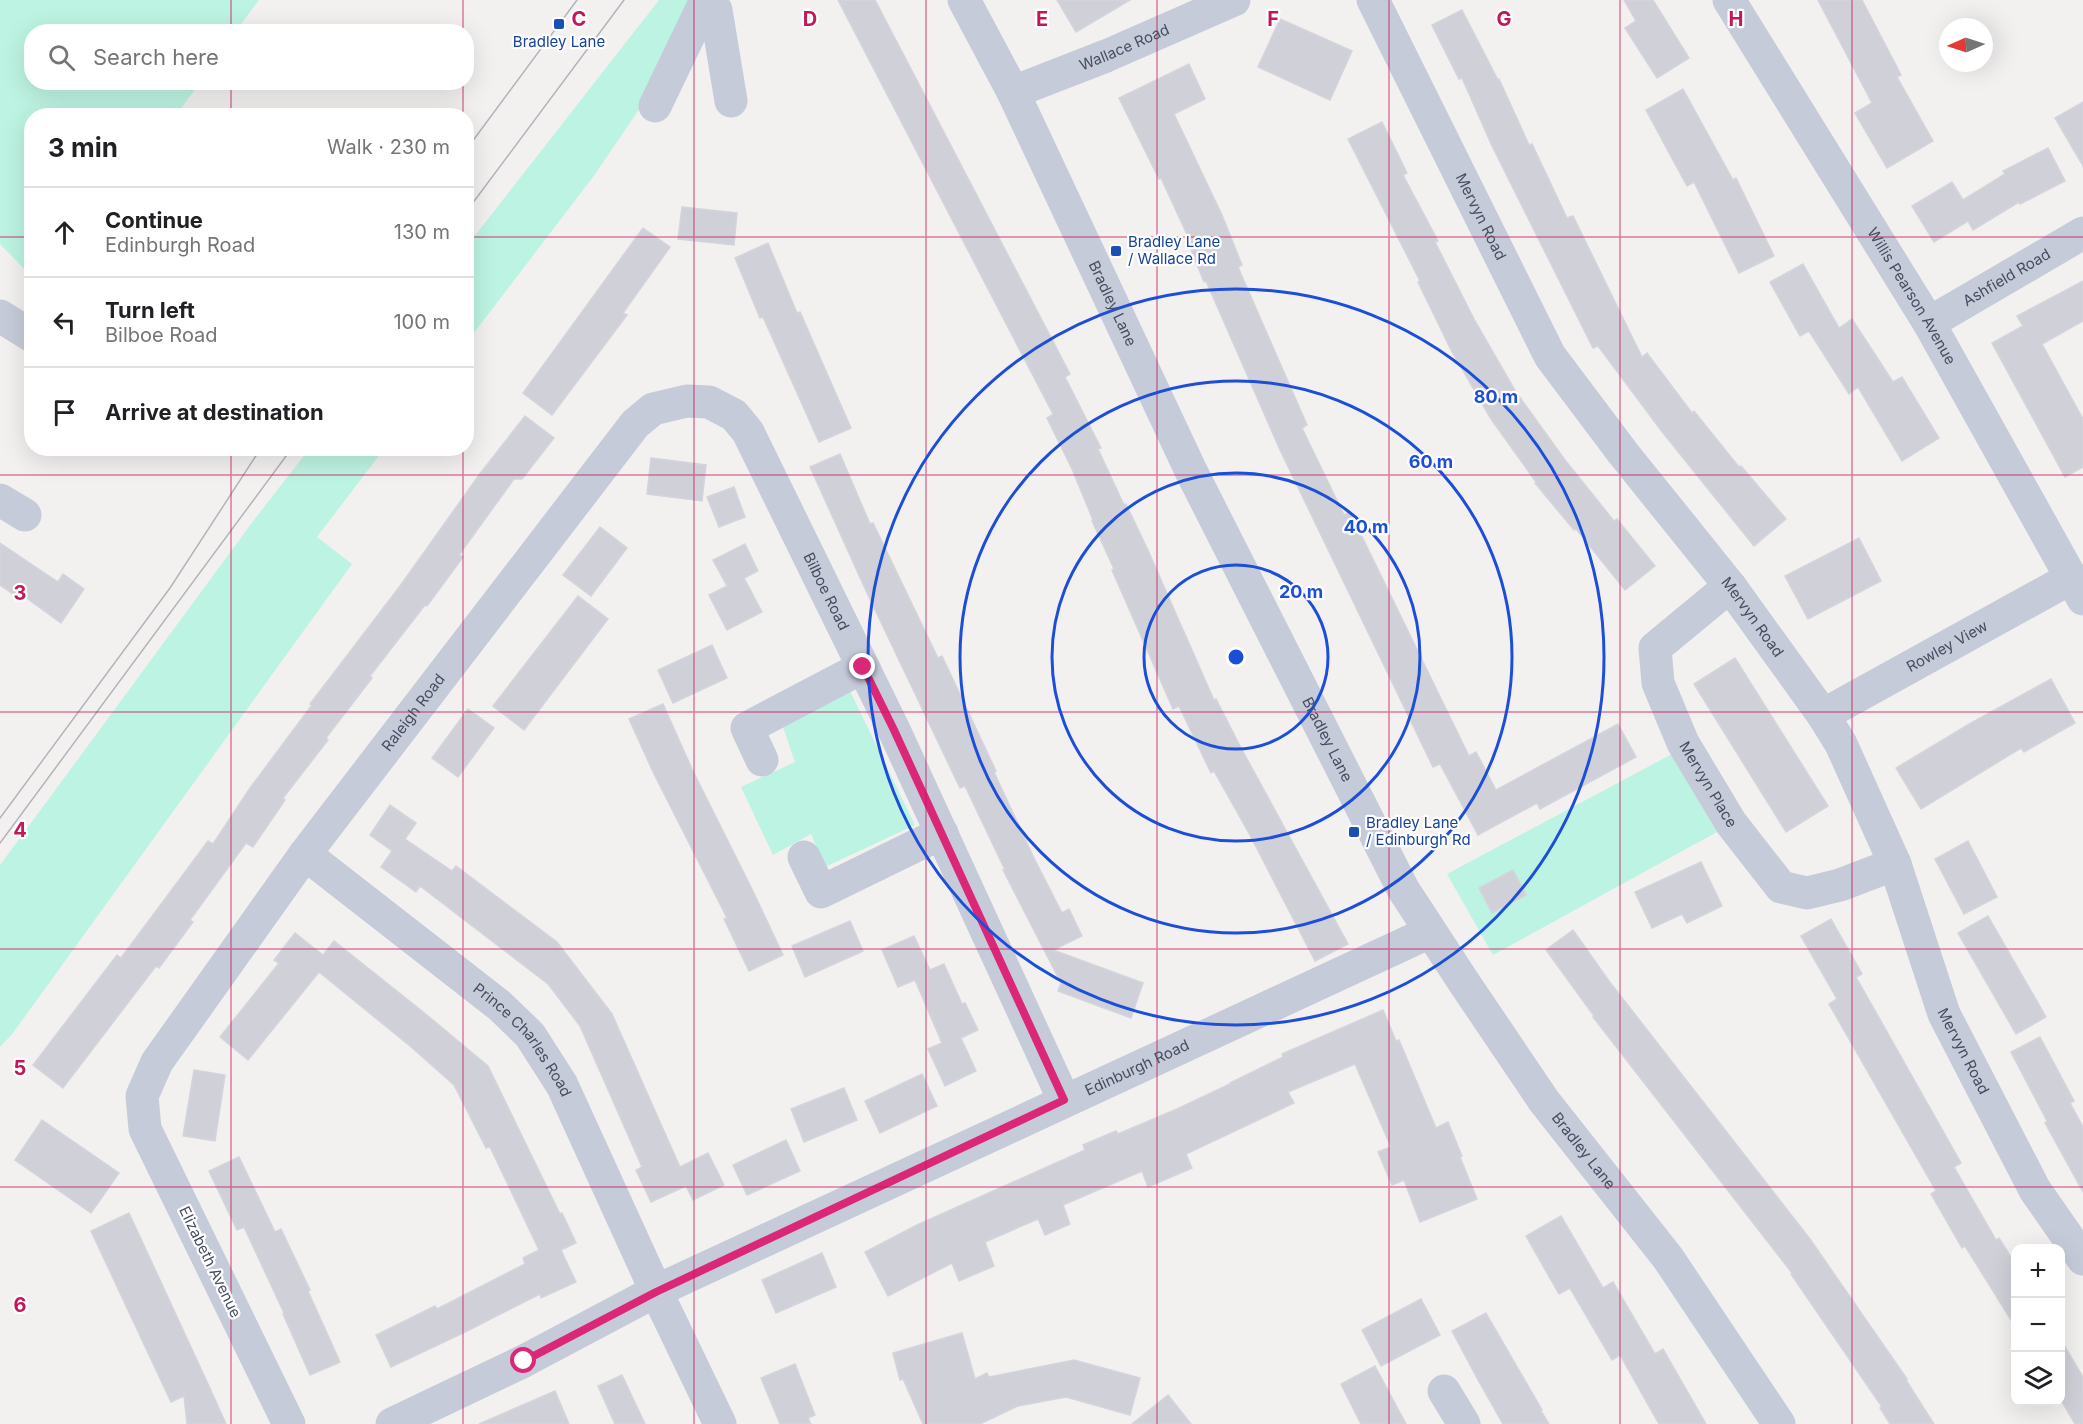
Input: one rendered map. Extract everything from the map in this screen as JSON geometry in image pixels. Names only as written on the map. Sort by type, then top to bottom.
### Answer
[{"type":"street","points":[[655,106],[708,0],[716,10],[731,101]]},
{"type":"street","name":"Bradley Lane","points":[[964,0],[1013,92],[1191,471],[1403,889],[1544,1101],[1668,1258],[1779,1424]]},
{"type":"street","name":"Wallace Road","points":[[1013,92],[1106,56],[1234,0]]},
{"type":"street","name":"Mervyn Road","points":[[1373,0],[1550,356],[1623,453],[1730,586],[1823,715],[1841,744],[1895,864],[1944,1014],[2035,1190],[2083,1259]]},
{"type":"street","name":"Willis Pearson Avenue","points":[[1729,0],[1929,323],[2077,588]]},
{"type":"street","name":"Ashfield Road","points":[[1929,323],[2083,233]]},
{"type":"street","points":[[0,316],[24,331]]},
{"type":"street","name":"Raleigh Road","points":[[142,1096],[157,1062],[305,854],[635,424],[653,409],[687,401],[709,402],[734,415]]},
{"type":"street","name":"Bilboe Road","points":[[734,415],[748,432],[863,667],[1064,1100]]},
{"type":"street","name":"Mervyn Place","points":[[1730,586],[1655,648],[1658,683],[1683,743],[1731,823],[1781,887],[1806,893],[1840,885],[1895,864]]},
{"type":"street","name":"Rowley View","points":[[1823,715],[2077,588]]},
{"type":"street","points":[[762,759],[747,728],[863,667]]},
{"type":"street","points":[[804,857],[821,892],[942,833]]},
{"type":"street","name":"Prince Charles Road","points":[[305,854],[500,1006],[530,1035],[562,1084],[656,1292],[720,1424]]},
{"type":"street","name":"Edinburgh Road","points":[[392,1424],[524,1361],[656,1292],[1064,1100],[1430,932]]},
{"type":"street","name":"Elizabeth Avenue","points":[[142,1096],[145,1129],[289,1424]]},
{"type":"street","points":[[1444,1391],[1464,1424]]},
{"type":"green space","points":[[0,0],[259,0],[241,24],[24,24],[24,90],[195,90],[181,108],[24,108],[24,269],[0,244]]},
{"type":"green space","points":[[659,0],[714,0],[593,177],[474,333],[474,237]]},
{"type":"green space","points":[[304,456],[379,456],[317,537],[352,564],[13,1033],[0,1047],[0,865]]},
{"type":"green space","points":[[850,691],[915,825],[825,867],[811,834],[773,855],[741,787],[795,762],[783,727]]},
{"type":"green space","points":[[1672,754],[1717,832],[1493,955],[1447,874]]},
{"type":"building","points":[[838,0],[875,0],[1070,374],[1065,377],[1101,448],[1098,449],[1147,548],[1214,700],[1216,699],[1348,944],[1315,961],[1251,837],[1214,771],[1211,773],[1179,706],[1173,709],[1112,570],[1114,569],[1072,469],[1047,418],[1053,414]]},
{"type":"building","points":[[1057,0],[1130,0],[1076,32]]},
{"type":"building","points":[[1624,0],[1653,0],[1689,58],[1657,78],[1625,28],[1636,21]]},
{"type":"building","points":[[1818,0],[1862,0],[1901,75],[1897,77],[1933,141],[1887,168],[1855,113],[1872,103]]},
{"type":"building","points":[[1462,10],[1499,79],[1529,145],[1532,144],[1567,218],[1573,216],[1642,357],[1647,353],[1692,413],[1694,411],[1739,467],[1741,466],[1786,519],[1754,546],[1663,433],[1598,346],[1593,348],[1492,146],[1462,78],[1459,79],[1432,25]]},
{"type":"building","points":[[1280,19],[1352,51],[1330,100],[1258,67]]},
{"type":"building","points":[[1189,64],[1205,99],[1174,114],[1222,215],[1242,265],[1238,267],[1307,425],[1302,428],[1344,515],[1350,512],[1469,756],[1476,752],[1496,790],[1618,724],[1636,757],[1540,809],[1537,803],[1478,835],[1440,764],[1433,767],[1280,450],[1206,281],[1204,282],[1188,242],[1190,241],[1161,178],[1159,179],[1119,98]]},
{"type":"building","points":[[1683,89],[1733,180],[1736,178],[1774,256],[1739,273],[1694,182],[1687,186],[1646,110]]},
{"type":"building","points":[[2083,102],[2083,166],[2055,118]]},
{"type":"building","points":[[1382,122],[1407,173],[1403,175],[1438,241],[1435,242],[1474,319],[1516,392],[1565,460],[1614,521],[1617,519],[1655,566],[1625,590],[1535,483],[1491,419],[1451,350],[1418,282],[1420,281],[1348,139]]},
{"type":"building","points":[[2048,148],[2065,181],[2020,204],[2019,202],[1973,230],[1968,221],[1934,242],[1912,206],[1952,182],[1963,200],[2005,174],[2003,171]]},
{"type":"building","points":[[682,207],[737,213],[734,245],[678,239]]},
{"type":"building","points":[[643,228],[670,247],[623,313],[627,315],[552,415],[523,393]]},
{"type":"building","points":[[768,243],[797,313],[800,312],[851,428],[819,442],[763,317],[760,318],[735,258]]},
{"type":"building","points":[[1803,264],[1839,328],[1852,319],[1893,382],[1902,377],[1939,438],[1902,461],[1858,387],[1849,394],[1809,331],[1800,336],[1770,282]]},
{"type":"building","points":[[2083,281],[2083,321],[2042,344],[2083,419],[2083,467],[2065,477],[1992,343],[2023,326],[2017,316]]},
{"type":"building","points":[[525,416],[554,438],[522,479],[514,479],[459,555],[463,557],[427,606],[425,605],[370,676],[372,678],[326,738],[328,740],[283,798],[285,800],[253,847],[246,843],[190,920],[193,922],[159,968],[156,966],[63,1088],[33,1065],[117,955],[121,958],[208,841],[213,844],[250,788],[312,705],[310,704]]},
{"type":"building","points":[[840,454],[870,524],[873,523],[938,658],[942,656],[1033,856],[1062,913],[1069,909],[1082,936],[1053,950],[1143,983],[1131,1018],[1058,991],[1061,983],[1003,870],[1005,870],[965,786],[960,788],[810,467]]},
{"type":"building","points":[[651,458],[706,465],[702,501],[647,494]]},
{"type":"building","points":[[734,487],[745,517],[719,527],[707,497]]},
{"type":"building","points":[[600,527],[627,548],[591,596],[563,575]]},
{"type":"building","points":[[1859,538],[1881,581],[1808,619],[1785,576]]},
{"type":"building","points":[[0,543],[58,582],[63,574],[84,589],[61,623],[25,597],[23,601],[0,585]]},
{"type":"building","points":[[745,544],[758,571],[744,578],[762,612],[727,630],[709,595],[727,586],[713,560]]},
{"type":"building","points":[[578,596],[608,619],[524,730],[493,706]]},
{"type":"building","points":[[712,645],[727,678],[673,703],[658,670]]},
{"type":"building","points":[[1735,658],[1828,806],[1786,832],[1694,684]]},
{"type":"building","points":[[2051,679],[2075,723],[2024,752],[2021,748],[1921,809],[1896,768]]},
{"type":"building","points":[[663,704],[692,769],[783,955],[749,971],[724,919],[727,918],[654,774],[629,719]]},
{"type":"building","points":[[468,709],[494,728],[458,777],[432,758]]},
{"type":"building","points":[[390,805],[416,823],[405,839],[452,871],[456,866],[557,942],[612,1014],[680,1167],[708,1153],[724,1185],[693,1200],[686,1186],[651,1202],[636,1170],[642,1167],[580,1026],[548,984],[420,886],[416,892],[381,867],[392,851],[370,835]]},
{"type":"building","points":[[1968,841],[1997,897],[1964,914],[1935,859]]},
{"type":"building","points":[[1701,862],[1722,906],[1687,923],[1682,914],[1652,928],[1635,892]]},
{"type":"building","points":[[1513,870],[1526,895],[1492,913],[1479,888]]},
{"type":"building","points":[[1988,916],[2046,1017],[2016,1034],[1958,933]]},
{"type":"building","points":[[1831,919],[1862,974],[1856,977],[1961,1163],[1954,1167],[1996,1240],[1999,1238],[2011,1257],[2011,1320],[1965,1246],[1962,1248],[1931,1194],[1936,1191],[1829,1004],[1837,999],[1801,936]]},
{"type":"building","points":[[850,921],[863,951],[805,977],[792,946]]},
{"type":"building","points":[[1573,930],[1609,981],[1810,1239],[1907,1379],[1934,1424],[1890,1424],[1880,1408],[1882,1407],[1792,1273],[1593,1017],[1546,950]]},
{"type":"building","points":[[295,933],[323,955],[334,941],[488,1066],[576,1243],[561,1250],[576,1282],[541,1298],[540,1294],[391,1367],[376,1335],[435,1306],[437,1309],[525,1264],[523,1258],[539,1250],[490,1147],[486,1148],[454,1085],[319,972],[248,1060],[220,1037],[279,963],[274,960]]},
{"type":"building","points":[[914,936],[930,970],[944,964],[962,1004],[965,1003],[978,1030],[961,1038],[976,1071],[945,1086],[928,1049],[942,1043],[915,980],[898,987],[882,950]]},
{"type":"building","points":[[1383,1010],[1396,1041],[1399,1040],[1436,1128],[1448,1122],[1477,1199],[1420,1222],[1404,1180],[1392,1185],[1378,1152],[1391,1147],[1355,1064],[1288,1092],[1294,1103],[1186,1154],[1192,1168],[1148,1187],[1142,1171],[1063,1205],[1070,1224],[1045,1235],[1038,1219],[985,1242],[994,1266],[959,1281],[952,1263],[888,1296],[865,1252],[917,1225],[1085,1150],[1083,1145],[1116,1131],[1118,1134],[1177,1109],[1283,1057],[1282,1054]]},
{"type":"building","points":[[2040,1037],[2074,1101],[2070,1103],[2083,1127],[2083,1192],[2045,1123],[2047,1121],[2011,1052]]},
{"type":"building","points":[[194,1070],[225,1075],[215,1141],[183,1136]]},
{"type":"building","points":[[922,1074],[937,1106],[880,1133],[865,1101]]},
{"type":"building","points":[[844,1088],[857,1120],[804,1142],[791,1109]]},
{"type":"building","points":[[42,1120],[119,1173],[91,1213],[15,1160]]},
{"type":"building","points":[[786,1140],[800,1171],[747,1195],[733,1165]]},
{"type":"building","points":[[239,1157],[275,1232],[281,1229],[340,1362],[310,1375],[244,1227],[237,1230],[209,1171]]},
{"type":"building","points":[[129,1213],[226,1424],[187,1424],[184,1396],[171,1402],[91,1231]]},
{"type":"building","points":[[1561,1216],[1603,1288],[1613,1282],[1655,1354],[1663,1349],[1706,1424],[1659,1424],[1620,1355],[1612,1360],[1570,1288],[1559,1294],[1526,1236]]},
{"type":"building","points":[[822,1253],[836,1287],[776,1313],[762,1280]]},
{"type":"building","points":[[1421,1299],[1440,1335],[1381,1366],[1362,1330]]},
{"type":"building","points":[[1486,1313],[1549,1424],[1503,1424],[1478,1380],[1452,1331]]},
{"type":"building","points":[[962,1333],[975,1379],[987,1373],[989,1377],[1074,1360],[1140,1378],[1130,1415],[1066,1397],[1018,1406],[980,1424],[923,1424],[903,1379],[900,1380],[893,1353]]},
{"type":"building","points":[[2065,1347],[2083,1377],[2083,1424],[2075,1424],[2064,1406]]},
{"type":"building","points":[[795,1364],[815,1415],[808,1418],[811,1424],[780,1424],[761,1378]]},
{"type":"building","points":[[1375,1366],[1406,1424],[1361,1424],[1341,1384]]},
{"type":"building","points":[[622,1375],[645,1424],[615,1424],[598,1386]]},
{"type":"building","points":[[555,1391],[569,1424],[479,1424]]},
{"type":"building","points":[[1168,1395],[1191,1424],[1132,1424]]},
{"type":"tram line","points":[[474,139],[577,0]]},
{"type":"tram line","points":[[474,201],[624,0]]},
{"type":"tram line","points":[[0,818],[170,588],[256,456]]},
{"type":"tram line","points":[[0,843],[286,456]]},
{"type":"place","name":"Bradley Lane","points":[[559,24]]},
{"type":"place","name":"Bradley Lane / Wallace Rd","points":[[1116,251]]},
{"type":"place","name":"Bradley Lane / Edinburgh Rd","points":[[1354,832]]},
{"type":"route","points":[[524,1361],[656,1292],[1064,1100],[863,667]]}]
